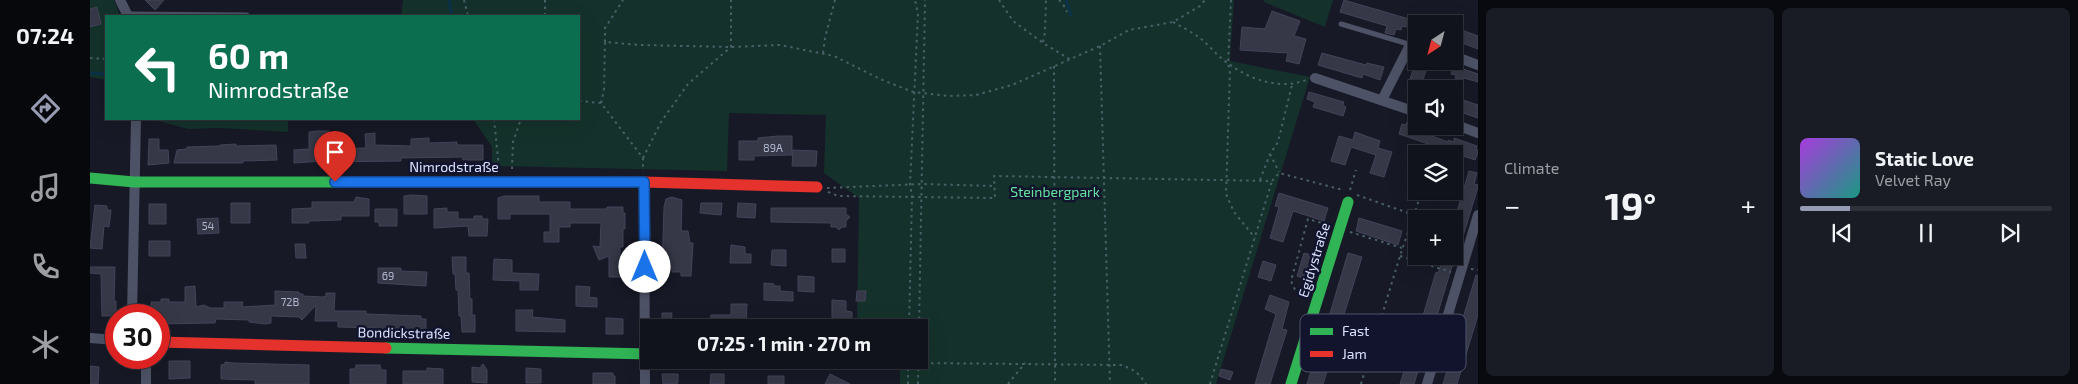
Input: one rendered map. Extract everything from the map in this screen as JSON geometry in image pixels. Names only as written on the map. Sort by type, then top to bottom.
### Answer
[{"type":"street","points":[[120,0],[127,15]]},
{"type":"street","points":[[1382,100],[1408,52]]},
{"type":"street","points":[[1463,59],[1478,65]]},
{"type":"street","points":[[1315,78],[1408,109]]},
{"type":"street","points":[[132,304],[136,120]]},
{"type":"street","points":[[1463,127],[1478,133]]},
{"type":"street","name":"Nimrodstraße","points":[[90,178],[134,182],[644,182],[817,187]]},
{"type":"street","points":[[644,182],[646,319]]},
{"type":"street","name":"Egidystraße","points":[[1313,314],[1349,197]]},
{"type":"street","points":[[1448,314],[1478,215]]},
{"type":"street","points":[[90,338],[105,339]]},
{"type":"street","name":"Bondickstraße","points":[[170,342],[640,354]]},
{"type":"street","name":"Egidystraße","points":[[1291,384],[1300,356]]},
{"type":"street","points":[[146,369],[146,384]]},
{"type":"street","points":[[645,384],[646,369]]},
{"type":"lane","points":[[127,15],[247,15]]},
{"type":"lane","points":[[1341,24],[1408,44]]},
{"type":"path","points":[[464,0],[468,15]]},
{"type":"path","points":[[545,0],[545,15]]},
{"type":"path","points":[[601,103],[604,90],[605,28],[623,0]]},
{"type":"path","points":[[644,182],[643,158],[661,122],[688,84],[730,47],[731,0]]},
{"type":"path","points":[[823,54],[825,38],[835,0]]},
{"type":"path","points":[[909,319],[912,196],[910,185],[918,14],[915,0]]},
{"type":"path","points":[[920,319],[922,196],[920,184],[924,93],[925,0]]},
{"type":"path","points":[[999,0],[1013,21],[1043,43],[1071,60]]},
{"type":"path","points":[[1043,43],[1046,0]]},
{"type":"path","points":[[1059,0],[1067,12]]},
{"type":"path","points":[[605,42],[640,45],[730,47],[780,45],[834,56],[880,79],[914,92],[949,96],[976,95],[1012,85],[1071,60],[1129,30],[1173,22],[1200,6],[1205,0]]},
{"type":"path","points":[[1231,0],[1226,194],[1234,212],[1255,238]]},
{"type":"path","points":[[1173,22],[1199,38],[1228,64],[1252,77],[1292,85],[1315,78]]},
{"type":"path","points":[[1100,46],[1110,384]]},
{"type":"path","points":[[90,58],[105,59]]},
{"type":"path","points":[[1054,66],[1055,384]]},
{"type":"path","points":[[1260,180],[1270,154],[1278,142],[1292,85]]},
{"type":"path","points":[[580,101],[601,103],[643,158]]},
{"type":"path","points":[[494,120],[499,168]]},
{"type":"path","points":[[512,168],[513,142],[521,120]]},
{"type":"path","points":[[1270,154],[1279,173],[1349,197],[1408,213]]},
{"type":"path","points":[[1349,197],[1356,170]]},
{"type":"path","points":[[1210,384],[1272,181],[1279,173]]},
{"type":"path","points":[[817,187],[838,196],[995,198],[994,176],[1272,181]]},
{"type":"path","points":[[817,187],[839,189],[920,184],[994,186]]},
{"type":"path","points":[[1318,298],[1296,292],[1291,281],[1308,219],[1402,248]]},
{"type":"path","points":[[1381,314],[1408,232]]},
{"type":"path","points":[[1400,256],[1460,275]]},
{"type":"path","points":[[928,363],[1110,365],[1133,369],[1141,375],[1146,384]]},
{"type":"path","points":[[1008,384],[1025,363]]},
{"type":"path","points":[[908,369],[908,384]]},
{"type":"path","points":[[918,384],[919,369]]},
{"type":"path","points":[[1360,384],[1364,372]]},
{"type":"green space","points":[[90,0],[114,0],[120,15],[105,15],[105,80],[90,77]]},
{"type":"green space","name":"Steinbergpark","points":[[403,0],[1234,0],[1230,61],[1310,77],[1216,384],[900,384],[900,369],[928,369],[928,319],[857,319],[859,198],[824,173],[826,115],[729,113],[727,171],[492,166],[492,147],[474,120],[580,120],[580,15],[401,15]]},
{"type":"green space","points":[[1264,0],[1333,0],[1325,27],[1264,2]]},
{"type":"green space","points":[[155,120],[288,120],[288,132],[220,128],[188,129]]},
{"type":"building","points":[[145,0],[164,0],[155,10]]},
{"type":"building","points":[[1344,0],[1408,19],[1408,23],[1407,27],[1402,26],[1401,30],[1396,29],[1394,35],[1385,33],[1387,26],[1340,12]]},
{"type":"building","points":[[97,7],[101,24],[90,27],[90,9]]},
{"type":"building","points":[[1272,11],[1300,21],[1294,36],[1306,39],[1299,64],[1286,61],[1288,53],[1240,50],[1242,27],[1265,29]]},
{"type":"building","points":[[1463,30],[1478,36],[1478,49],[1463,43]]},
{"type":"building","points":[[1322,53],[1366,65],[1367,63],[1384,67],[1380,80],[1363,74],[1362,78],[1318,65]]},
{"type":"building","points":[[1463,69],[1478,74],[1478,82],[1464,78],[1463,81],[1455,78],[1456,75],[1451,74],[1452,70]]},
{"type":"building","points":[[1413,70],[1426,70],[1423,80],[1410,80]]},
{"type":"building","points":[[1309,92],[1344,102],[1343,105],[1346,107],[1343,116],[1313,107],[1315,102],[1307,99]]},
{"type":"building","points":[[1463,100],[1478,105],[1478,118],[1463,113]]},
{"type":"building","points":[[1408,122],[1408,135],[1432,135],[1448,142],[1448,140],[1454,142],[1454,138],[1477,146],[1476,150],[1478,150],[1478,153],[1475,160],[1463,156],[1463,145],[1431,145],[1399,134],[1402,124],[1406,125]]},
{"type":"building","points":[[329,131],[329,145],[331,145],[331,149],[366,148],[365,134],[375,133],[375,145],[411,146],[411,139],[429,138],[429,143],[457,142],[457,145],[483,145],[483,160],[463,160],[462,157],[401,158],[401,161],[294,163],[294,150],[309,149],[309,132]]},
{"type":"building","points":[[1355,132],[1380,141],[1378,148],[1392,152],[1384,177],[1370,173],[1376,155],[1351,147],[1345,165],[1331,161],[1339,136],[1353,140]]},
{"type":"building","points":[[792,136],[792,155],[754,156],[754,160],[739,160],[739,141],[758,141],[758,138]]},
{"type":"building","points":[[149,139],[159,139],[159,150],[168,150],[169,163],[148,165]]},
{"type":"building","points":[[236,144],[236,146],[276,145],[277,160],[243,161],[243,163],[174,163],[177,150],[187,149],[187,147]]},
{"type":"building","points":[[793,150],[817,151],[816,166],[792,166]]},
{"type":"building","points":[[1469,171],[1477,173],[1474,184],[1478,185],[1463,236],[1463,210],[1458,210],[1460,200],[1463,200],[1463,191]]},
{"type":"building","points":[[1279,193],[1328,208],[1324,221],[1293,211],[1283,242],[1270,238],[1279,207],[1275,206]]},
{"type":"building","points":[[404,196],[427,196],[427,214],[404,214]]},
{"type":"building","points":[[504,196],[539,196],[539,202],[570,202],[570,209],[623,207],[625,229],[623,228],[623,247],[620,247],[620,264],[624,264],[624,277],[609,277],[609,256],[599,260],[593,246],[600,247],[601,223],[570,223],[570,227],[559,227],[559,242],[544,242],[544,232],[550,232],[550,214],[510,214],[510,219],[498,219],[498,198]]},
{"type":"building","points":[[356,197],[369,199],[369,216],[341,216],[341,220],[292,223],[292,209],[312,208],[312,202],[354,202]]},
{"type":"building","points":[[672,197],[682,200],[681,231],[688,231],[690,243],[693,243],[691,276],[681,276],[681,272],[672,272],[672,269],[662,269],[664,207],[666,199]]},
{"type":"building","points":[[231,203],[250,203],[250,223],[231,223]]},
{"type":"building","points":[[701,203],[722,203],[721,215],[700,213]]},
{"type":"building","points":[[738,203],[756,204],[755,218],[737,217]]},
{"type":"building","points":[[149,204],[166,204],[166,224],[149,224]]},
{"type":"building","points":[[95,205],[107,206],[107,210],[111,210],[109,227],[104,226],[102,249],[90,248]]},
{"type":"building","points":[[447,208],[447,212],[458,212],[458,219],[474,219],[474,216],[482,216],[482,219],[488,219],[487,236],[469,236],[468,226],[434,228],[434,209]]},
{"type":"building","points":[[771,208],[846,208],[846,214],[850,217],[846,221],[846,227],[842,227],[839,230],[836,227],[831,227],[831,223],[771,222]]},
{"type":"building","points":[[375,209],[397,209],[397,226],[379,226],[379,222],[375,222]]},
{"type":"building","points":[[218,218],[219,233],[198,234],[197,219]]},
{"type":"building","points":[[1359,218],[1402,231],[1398,245],[1356,231]]},
{"type":"building","points":[[149,241],[170,241],[170,256],[149,256]]},
{"type":"building","points":[[295,244],[305,244],[306,258],[296,258]]},
{"type":"building","points":[[731,245],[745,247],[745,254],[751,254],[751,263],[730,263]]},
{"type":"building","points":[[832,249],[845,249],[845,262],[832,262]]},
{"type":"building","points":[[772,250],[786,250],[786,266],[771,265]]},
{"type":"building","points":[[1304,253],[1313,255],[1305,279],[1297,276]]},
{"type":"building","points":[[1348,253],[1362,257],[1344,314],[1330,314]]},
{"type":"building","points":[[452,257],[466,257],[466,273],[469,273],[470,299],[472,299],[472,315],[475,315],[475,332],[462,332],[458,290],[456,290],[455,274],[453,274]]},
{"type":"building","points":[[494,259],[512,260],[512,273],[539,274],[538,290],[520,290],[520,281],[493,280]]},
{"type":"building","points":[[1263,261],[1276,265],[1271,281],[1258,277]]},
{"type":"building","points":[[1441,265],[1454,265],[1452,266],[1438,314],[1423,314],[1436,272],[1438,273]]},
{"type":"building","points":[[90,267],[115,267],[114,301],[116,301],[116,304],[105,304],[105,316],[102,316],[101,274],[90,273]]},
{"type":"building","points":[[378,268],[401,268],[401,271],[427,272],[426,286],[378,283]]},
{"type":"building","points":[[1476,275],[1478,276],[1478,315],[1466,354],[1466,314],[1464,314]]},
{"type":"building","points":[[798,276],[814,277],[814,292],[798,291]]},
{"type":"building","points":[[764,283],[780,286],[780,291],[793,292],[793,301],[764,300]]},
{"type":"building","points":[[195,286],[196,307],[204,305],[210,308],[224,308],[224,302],[243,302],[242,307],[275,305],[275,291],[299,292],[303,296],[323,297],[326,296],[326,293],[335,293],[334,311],[366,311],[366,314],[421,316],[421,319],[426,319],[426,332],[338,327],[338,321],[315,321],[316,305],[302,320],[299,317],[271,316],[271,323],[265,324],[249,322],[249,320],[216,319],[215,323],[170,324],[170,304],[151,304],[151,302],[161,302],[161,299],[169,299],[169,302],[185,302],[185,287]]},
{"type":"building","points":[[576,286],[590,287],[589,297],[597,298],[597,307],[576,306]]},
{"type":"building","points":[[857,291],[866,291],[865,301],[856,301]]},
{"type":"building","points":[[1270,295],[1289,302],[1282,329],[1287,330],[1270,384],[1255,384],[1276,314],[1265,309]]},
{"type":"building","points":[[832,300],[846,301],[846,311],[852,312],[852,319],[832,319]]},
{"type":"building","points":[[731,304],[747,304],[746,319],[711,319],[711,315],[731,315]]},
{"type":"building","points":[[516,310],[533,310],[532,317],[565,320],[565,332],[516,331]]},
{"type":"building","points":[[662,313],[672,313],[672,319],[662,319]]},
{"type":"building","points":[[606,318],[623,319],[623,334],[606,334]]},
{"type":"building","points":[[170,361],[190,361],[190,378],[169,379]]},
{"type":"building","points":[[225,362],[309,365],[309,384],[255,384],[255,380],[221,379],[221,365],[225,364]]},
{"type":"building","points":[[483,364],[487,370],[487,383],[472,382],[472,367],[480,368]]},
{"type":"building","points":[[356,365],[380,365],[381,370],[386,370],[386,384],[350,384],[350,369],[355,369]]},
{"type":"building","points":[[90,366],[99,367],[98,384],[90,384]]},
{"type":"building","points":[[427,368],[443,369],[443,384],[403,384],[403,371],[427,371]]},
{"type":"building","points":[[526,368],[541,369],[541,383],[526,383]]},
{"type":"building","points":[[1221,369],[1233,372],[1230,380],[1219,376]]},
{"type":"building","points":[[1311,372],[1327,372],[1323,384],[1307,384]]},
{"type":"building","points":[[1404,372],[1418,372],[1414,384],[1400,384]]},
{"type":"building","points":[[1447,372],[1461,372],[1457,384],[1443,384]]},
{"type":"building","points":[[593,373],[613,373],[615,384],[593,384]]},
{"type":"building","points":[[662,374],[678,374],[677,384],[663,384]]},
{"type":"building","points":[[711,374],[724,374],[724,384],[710,384]]},
{"type":"building","points":[[830,374],[850,384],[825,384]]},
{"type":"building","points":[[768,376],[784,376],[784,384],[768,384]]},
{"type":"waterway","points":[[449,0],[452,15]]},
{"type":"waterway","points":[[1066,0],[1071,15]]},
{"type":"waterway","points":[[90,73],[105,74]]},
{"type":"traffic: fast","points":[[90,178],[134,182],[474,182]]},
{"type":"traffic: fast","points":[[1313,314],[1348,202]]},
{"type":"traffic: fast","points":[[386,348],[640,354]]},
{"type":"traffic: fast","points":[[1291,384],[1300,355]]},
{"type":"traffic: jam","points":[[474,182],[644,182],[817,187]]},
{"type":"traffic: jam","points":[[170,342],[386,348]]},
{"type":"route","points":[[335,182],[644,182],[645,267]]}]
